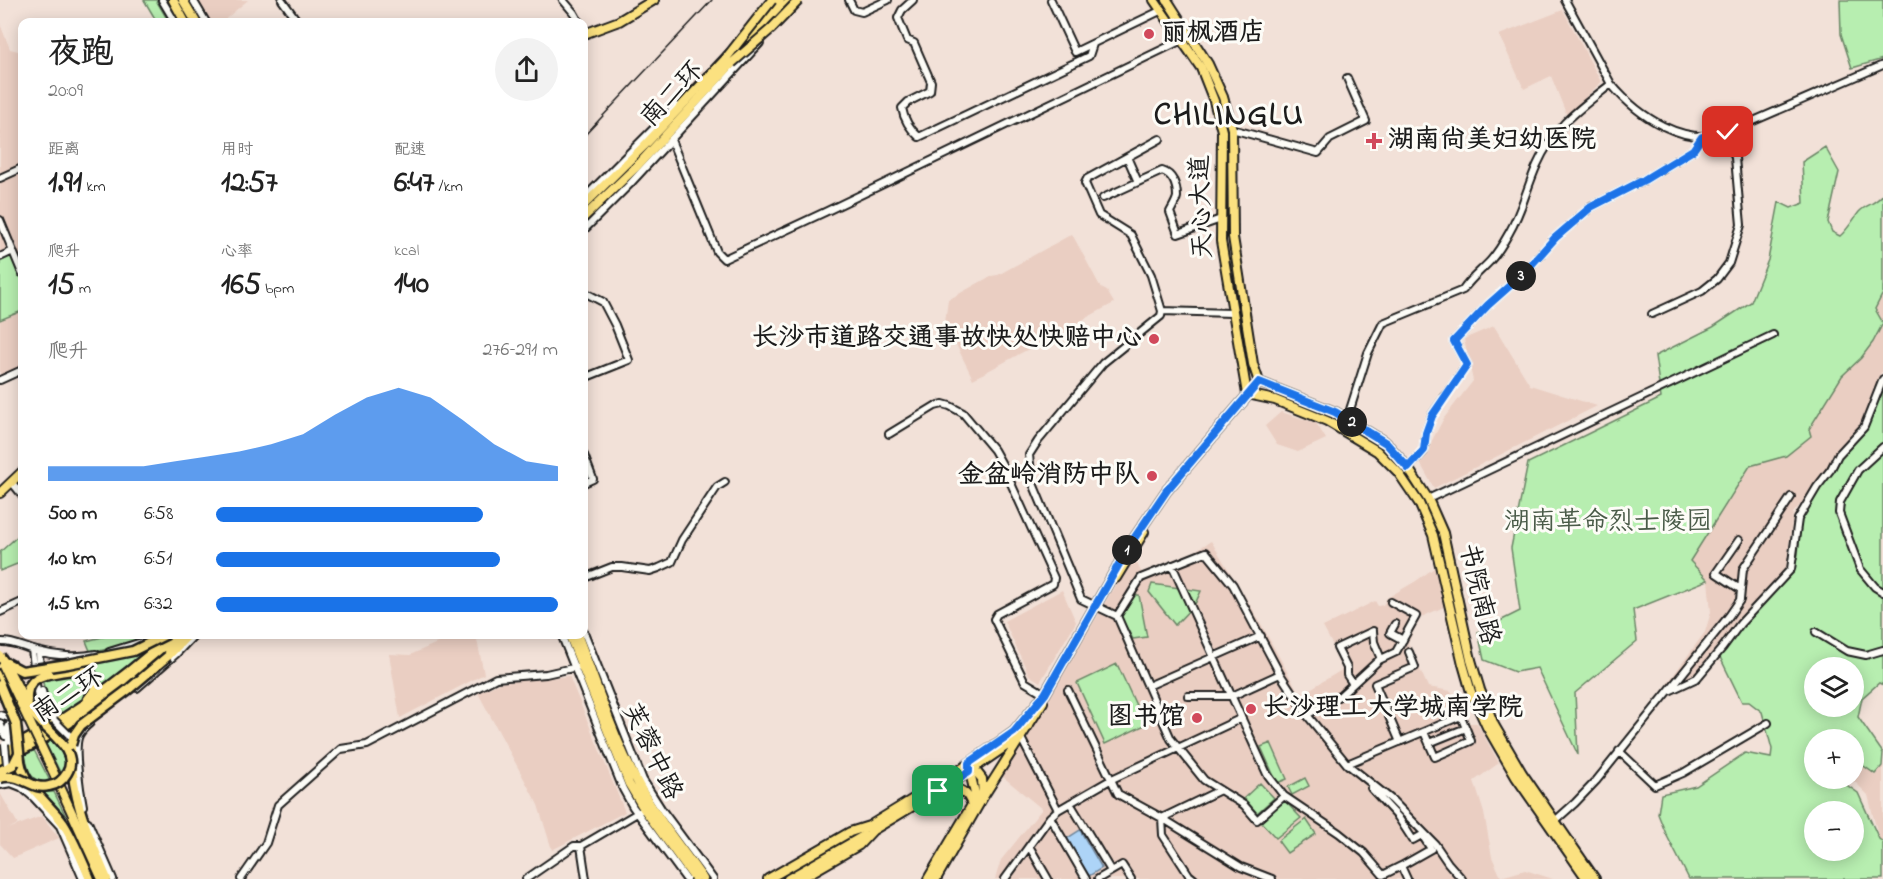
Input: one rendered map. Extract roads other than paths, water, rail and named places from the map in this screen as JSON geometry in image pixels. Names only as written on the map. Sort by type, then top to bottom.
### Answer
[{"type":"highway","name":"南二环","points":[[588,215],[730,60],[780,0]]},
{"type":"highway","name":"南二环","points":[[588,201],[791,0]]},
{"type":"highway","points":[[0,657],[17,669],[40,669],[133,651],[157,639]]},
{"type":"highway","name":"南二环","points":[[12,746],[78,709],[119,680],[167,639]]},
{"type":"highway","name":"南二环","points":[[4,765],[101,702],[147,667],[178,639]]},
{"type":"highway","points":[[0,778],[12,776],[38,787],[56,784],[69,770],[72,740],[81,725],[129,689],[184,639]]},
{"type":"highway","points":[[0,657],[32,707]]},
{"type":"highway","points":[[78,709],[94,690],[95,681],[91,674],[81,670],[49,674],[37,678],[29,685],[26,693],[37,719],[66,749],[71,759],[81,818],[107,879]]},
{"type":"highway","points":[[0,686],[6,720]]},
{"type":"highway","points":[[0,703],[7,706],[6,720]]},
{"type":"highway","points":[[4,765],[13,765],[12,746],[16,724],[6,720]]},
{"type":"highway","points":[[0,753],[12,746]]},
{"type":"highway","points":[[12,746],[22,772],[65,826],[90,879]]},
{"type":"main road","points":[[173,0],[183,18]]},
{"type":"main road","points":[[183,0],[194,18]]},
{"type":"main road","points":[[588,31],[629,12],[648,0]]},
{"type":"main road","points":[[588,32],[619,21],[654,0]]},
{"type":"main road","points":[[730,60],[774,0]]},
{"type":"main road","points":[[730,60],[771,29],[798,0]]},
{"type":"main road","name":"天心大道","points":[[1154,0],[1201,68],[1214,101],[1222,131],[1221,241],[1232,313],[1251,395]]},
{"type":"main road","name":"天心大道","points":[[1167,0],[1208,64],[1223,98],[1232,129],[1233,237],[1253,364],[1259,382]]},
{"type":"main road","points":[[936,879],[983,797],[1044,701],[1131,543],[1167,490],[1251,395],[1259,382]]},
{"type":"main road","name":"书院南路","points":[[1259,382],[1335,412],[1386,443],[1408,468],[1428,499],[1443,533],[1471,660],[1494,724],[1522,773],[1595,879]]},
{"type":"main road","name":"书院南路","points":[[1251,395],[1275,400],[1327,421],[1377,451],[1398,472],[1419,503],[1433,536],[1471,692],[1486,727],[1516,777],[1587,879]]},
{"type":"main road","points":[[0,493],[18,476]]},
{"type":"main road","points":[[0,498],[18,481]]},
{"type":"main road","points":[[777,879],[938,791],[1014,732],[1045,694],[1097,606]]},
{"type":"main road","name":"芙蓉中路","points":[[570,639],[578,666],[641,811],[695,879]]},
{"type":"main road","name":"芙蓉中路","points":[[579,639],[619,743],[639,787],[654,812],[704,879]]},
{"type":"main road","points":[[0,657],[96,879]]},
{"type":"main road","points":[[0,674],[6,720],[49,768],[102,879]]},
{"type":"main road","points":[[788,879],[969,767],[1021,739]]},
{"type":"main road","points":[[969,767],[982,779],[983,797]]},
{"type":"main road","points":[[928,879],[976,798],[969,767]]},
{"type":"main road","points":[[938,791],[951,788],[960,790],[967,794],[972,806]]},
{"type":"main road","points":[[768,879],[850,832],[871,828]]},
{"type":"main road","points":[[800,879],[859,845],[871,828]]},
{"type":"street","points":[[162,0],[173,18]]},
{"type":"street","points":[[193,0],[204,18]]},
{"type":"street","points":[[282,0],[295,18]]},
{"type":"street","points":[[563,0],[577,18]]},
{"type":"street","points":[[588,194],[682,100],[774,0]]},
{"type":"street","points":[[588,226],[671,140],[798,0]]},
{"type":"street","points":[[849,0],[854,10],[862,12],[888,0]]},
{"type":"street","points":[[913,0],[898,18],[907,40],[914,43],[931,82],[930,91],[908,102],[903,108],[903,114],[911,130],[919,137],[1089,56],[1093,44]]},
{"type":"street","points":[[1051,0],[1075,52],[1160,11]]},
{"type":"street","points":[[1565,0],[1611,84],[1620,95],[1645,116],[1680,132],[1702,137],[1712,137],[1728,132],[1883,65]]},
{"type":"street","points":[[671,140],[717,252],[724,259],[1182,40]]},
{"type":"street","points":[[1232,129],[1318,153],[1330,138],[1366,122],[1347,78]]},
{"type":"street","points":[[1347,419],[1368,352],[1383,323],[1463,290],[1469,281],[1491,261],[1518,217],[1530,181],[1547,146],[1566,120],[1611,84]]},
{"type":"street","points":[[1652,315],[1702,291],[1717,279],[1730,263],[1741,225],[1735,158],[1728,132]]},
{"type":"street","points":[[1408,468],[1424,450],[1426,433],[1432,416],[1467,365],[1454,341],[1488,305],[1523,274],[1555,238],[1591,207],[1644,180],[1693,150],[1702,137]]},
{"type":"street","points":[[1160,139],[1087,179],[1086,188],[1099,215],[1131,235],[1151,275],[1162,311],[1161,316],[1103,363],[1038,441],[1029,455],[1032,481],[1080,599],[1117,616],[1171,739],[1204,780],[1244,805],[1257,820],[1284,796]]},
{"type":"street","points":[[1127,157],[1138,182]]},
{"type":"street","points":[[0,178],[18,170]]},
{"type":"street","points":[[1103,198],[1162,171],[1168,173],[1173,179],[1177,199],[1170,212],[1178,234],[1221,219]]},
{"type":"street","points":[[0,220],[18,263]]},
{"type":"street","points":[[0,257],[13,251]]},
{"type":"street","points":[[588,294],[603,302],[615,325],[628,360],[588,376]]},
{"type":"street","points":[[1162,311],[1232,313]]},
{"type":"street","points":[[1428,499],[1773,336]]},
{"type":"street","points":[[0,380],[18,372]]},
{"type":"street","points":[[1668,692],[1697,678],[1740,624],[1791,569],[1798,519],[1839,455],[1864,428],[1883,379]]},
{"type":"street","points":[[889,434],[934,406],[943,404],[963,413],[994,450],[1054,578],[1053,584],[997,614],[994,619],[1025,682],[1045,694]]},
{"type":"street","points":[[1883,447],[1858,470],[1840,502],[1839,513],[1860,569],[1875,587],[1883,592]]},
{"type":"street","points":[[588,465],[593,478],[588,481]]},
{"type":"street","points":[[588,576],[612,567],[650,571],[672,562],[682,540],[711,496],[717,487],[725,482]]},
{"type":"street","points":[[14,485],[18,490]]},
{"type":"street","points":[[1556,820],[1596,781],[1730,616],[1740,600],[1743,569],[1791,497]]},
{"type":"street","points":[[1739,540],[1716,573],[1740,589]]},
{"type":"street","points":[[1117,616],[1141,578],[1206,552],[1233,585],[1280,674],[1308,715],[1347,764],[1398,817],[1413,840],[1422,835],[1431,849],[1383,875],[1364,853],[1339,833],[1284,796],[1267,774],[1172,566]]},
{"type":"street","points":[[1308,715],[1341,695],[1381,659],[1396,652],[1416,616],[1391,602]]},
{"type":"street","points":[[0,612],[18,604]]},
{"type":"street","points":[[1395,624],[1390,633],[1403,640]]},
{"type":"street","points":[[1353,684],[1347,675],[1347,668],[1337,648],[1373,631],[1374,642],[1381,659]]},
{"type":"street","points":[[1816,632],[1847,651],[1866,655],[1883,650]]},
{"type":"street","points":[[1148,686],[1261,636]]},
{"type":"street","points":[[0,642],[15,642],[21,647],[51,654],[92,655],[132,646],[148,639]]},
{"type":"street","points":[[113,879],[85,813],[80,789],[77,741],[86,726],[152,675],[190,639]]},
{"type":"street","points":[[241,879],[266,843],[278,805],[341,749],[367,745],[496,678],[546,674],[578,666],[564,639]]},
{"type":"street","points":[[587,639],[643,780],[662,810],[713,879]]},
{"type":"street","points":[[32,707],[41,711],[43,705],[36,651]]},
{"type":"street","points":[[1400,742],[1375,684],[1415,667],[1409,652]]},
{"type":"street","points":[[1188,696],[1232,696],[1280,674]]},
{"type":"street","points":[[1068,690],[1118,794],[1162,818],[1241,867],[1272,879]]},
{"type":"street","points":[[43,705],[77,741]]},
{"type":"street","points":[[10,783],[4,765],[12,746],[6,720],[32,707],[43,705]]},
{"type":"street","points":[[1347,764],[1461,716],[1472,741],[1435,757],[1424,732]]},
{"type":"street","points":[[1005,879],[1050,817],[1058,810],[1112,779],[1242,718]]},
{"type":"street","points":[[1619,751],[1655,785],[1692,768],[1768,723]]},
{"type":"street","points":[[1430,744],[1466,728]]},
{"type":"street","points":[[1021,739],[1058,810]]},
{"type":"street","points":[[1347,764],[1392,800],[1435,844],[1462,879]]},
{"type":"street","points":[[0,785],[10,783],[26,790],[60,826],[83,879]]},
{"type":"street","points":[[1162,818],[1220,790]]},
{"type":"street","points":[[1070,803],[1111,872]]},
{"type":"street","points":[[526,879],[574,846],[581,846],[641,811],[686,879]]},
{"type":"street","points":[[1050,817],[1086,879]]},
{"type":"street","points":[[1162,818],[1163,835],[1194,879]]},
{"type":"street","points":[[581,846],[586,879]]},
{"type":"street","points":[[1029,846],[1048,879]]},
{"type":"street","points":[[1098,879],[1122,865],[1131,879]]},
{"type":"street","points":[[1401,866],[1407,879]]},
{"type":"water","points":[[1080,830],[1102,868],[1089,876],[1066,839]]},
{"type":"railway","points":[[588,132],[712,0]]},
{"type":"place","name":"丽枫酒店","points":[[1149,34]]},
{"type":"place","name":"湖南尚美妇幼医院","points":[[1374,141]]},
{"type":"place","name":"长沙市道路交通事故快处快赔中心","points":[[1154,339]]},
{"type":"place","name":"金盆岭消防中队","points":[[1152,476]]},
{"type":"place","name":"长沙理工大学城南学院","points":[[1251,709]]},
{"type":"place","name":"图书馆","points":[[1197,718]]},
{"type":"district","name":"CHILINGLU","points":[[1229,116]]},
{"type":"park label","name":"湖南革命烈士陵园","points":[[1608,523]]}]
